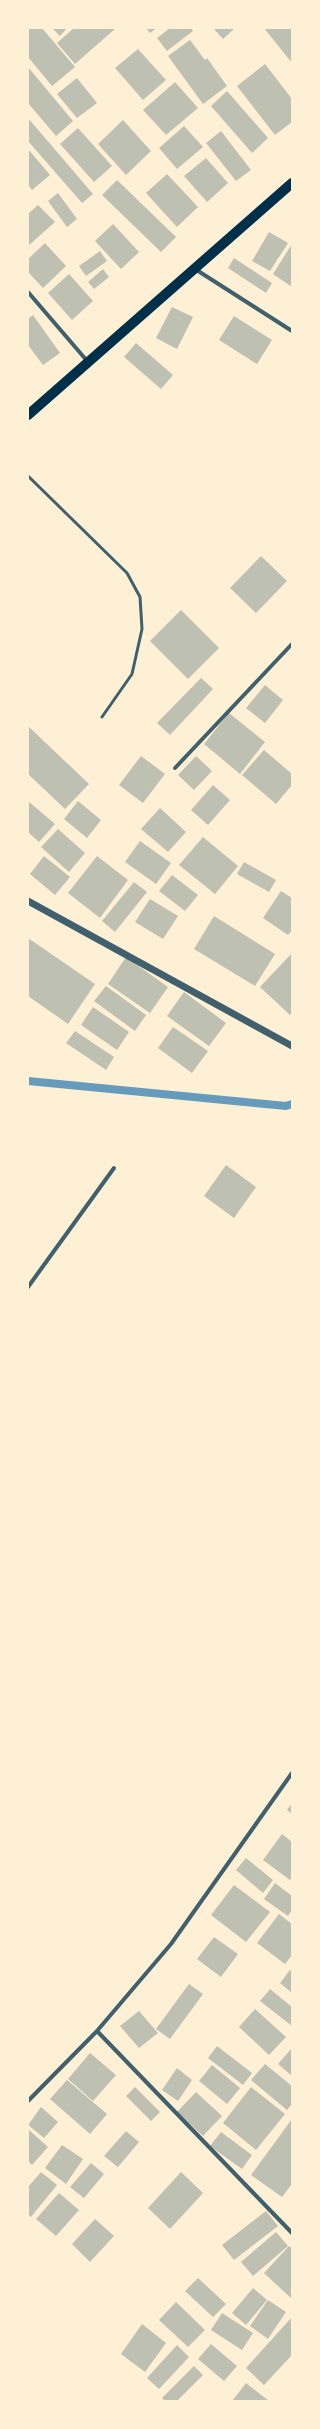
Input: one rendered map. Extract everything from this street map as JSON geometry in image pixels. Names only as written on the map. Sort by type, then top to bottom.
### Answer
[{"type":"main road","points":[[28,415],[292,183]]},
{"type":"street","points":[[195,268],[292,331]]},
{"type":"street","points":[[28,292],[88,362]]},
{"type":"street","points":[[175,768],[292,644]]},
{"type":"street","points":[[28,901],[292,1046]]},
{"type":"street","points":[[28,1287],[114,1168]]},
{"type":"street","points":[[28,2101],[97,2031],[171,1944],[292,1773]]},
{"type":"street","points":[[97,2031],[292,2233]]},
{"type":"lane","points":[[28,476],[127,573],[140,597],[142,629],[132,674],[102,717]]},
{"type":"building","points":[[28,28],[42,28],[75,67],[52,86],[28,57]]},
{"type":"building","points":[[52,28],[67,28],[60,36]]},
{"type":"building","points":[[74,28],[116,28],[75,64],[57,43]]},
{"type":"building","points":[[146,28],[157,28],[150,33]]},
{"type":"building","points":[[170,28],[191,28],[193,31],[167,51],[157,38]]},
{"type":"building","points":[[213,28],[235,28],[223,39]]},
{"type":"building","points":[[264,28],[292,28],[292,63]]},
{"type":"building","points":[[190,40],[205,60],[207,58],[227,86],[203,104],[168,56]]},
{"type":"building","points":[[138,49],[166,80],[143,100],[115,68]]},
{"type":"building","points":[[265,64],[292,99],[292,122],[275,135],[237,86]]},
{"type":"building","points":[[28,67],[73,121],[56,136],[28,103]]},
{"type":"building","points":[[77,78],[97,103],[77,118],[57,94]]},
{"type":"building","points":[[175,82],[198,108],[166,135],[143,110]]},
{"type":"building","points":[[227,91],[268,138],[252,153],[211,106]]},
{"type":"building","points":[[28,118],[93,194],[82,203],[28,141]]},
{"type":"building","points":[[123,120],[151,151],[126,175],[98,144]]},
{"type":"building","points":[[184,126],[203,147],[177,169],[159,148]]},
{"type":"building","points":[[78,128],[112,166],[94,182],[60,144]]},
{"type":"building","points":[[221,131],[251,170],[236,181],[206,143]]},
{"type":"building","points":[[28,149],[50,175],[32,190],[28,185]]},
{"type":"building","points":[[206,158],[228,183],[207,202],[184,176]]},
{"type":"building","points":[[167,174],[198,207],[177,227],[146,193]]},
{"type":"building","points":[[117,180],[176,237],[161,252],[102,195]]},
{"type":"building","points":[[58,193],[77,219],[67,227],[48,201]]},
{"type":"building","points":[[38,205],[55,222],[28,246],[28,214]]},
{"type":"building","points":[[113,224],[139,252],[121,269],[95,241]]},
{"type":"building","points":[[269,232],[288,243],[270,271],[252,261]]},
{"type":"building","points":[[45,243],[66,266],[43,288],[28,272],[28,259]]},
{"type":"building","points":[[292,244],[292,287],[273,274]]},
{"type":"building","points":[[100,251],[107,261],[86,276],[79,266]]},
{"type":"building","points":[[234,258],[272,283],[266,293],[228,268]]},
{"type":"building","points":[[103,269],[109,277],[94,289],[88,282]]},
{"type":"building","points":[[69,274],[93,301],[72,320],[48,293]]},
{"type":"building","points":[[172,307],[193,317],[177,349],[156,338]]},
{"type":"building","points":[[33,315],[60,353],[43,365],[28,345],[28,319]]},
{"type":"building","points":[[234,316],[272,340],[257,364],[219,340]]},
{"type":"building","points":[[136,343],[173,375],[161,389],[124,357]]},
{"type":"building","points":[[261,556],[287,581],[256,613],[230,588]]},
{"type":"building","points":[[181,610],[219,648],[188,679],[150,641]]},
{"type":"building","points":[[201,678],[213,689],[170,735],[157,723]]},
{"type":"building","points":[[265,685],[283,700],[265,723],[246,708]]},
{"type":"building","points":[[229,713],[265,742],[240,774],[204,744]]},
{"type":"building","points":[[28,726],[89,784],[65,809],[28,774]]},
{"type":"building","points":[[264,750],[292,774],[292,785],[276,804],[242,775]]},
{"type":"building","points":[[141,756],[165,774],[143,803],[119,785]]},
{"type":"building","points":[[196,756],[212,771],[194,790],[178,775]]},
{"type":"building","points":[[213,785],[230,800],[208,825],[191,810]]},
{"type":"building","points":[[28,801],[55,824],[39,842],[28,832]]},
{"type":"building","points":[[78,801],[101,820],[87,838],[64,819]]},
{"type":"building","points":[[160,808],[186,832],[168,852],[141,829]]},
{"type":"building","points":[[58,829],[85,853],[69,872],[41,847]]},
{"type":"building","points":[[203,837],[238,866],[215,894],[179,865]]},
{"type":"building","points":[[140,841],[171,863],[156,884],[125,862]]},
{"type":"building","points":[[44,856],[70,877],[55,895],[30,874]]},
{"type":"building","points":[[97,856],[128,880],[100,918],[68,893]]},
{"type":"building","points":[[244,862],[276,880],[269,892],[237,874]]},
{"type":"building","points":[[172,875],[198,895],[185,911],[159,891]]},
{"type":"building","points":[[134,882],[147,892],[115,932],[102,921]]},
{"type":"building","points":[[281,891],[292,898],[292,930],[288,935],[263,918]]},
{"type":"building","points":[[150,899],[178,916],[163,939],[135,922]]},
{"type":"building","points":[[214,916],[275,954],[255,986],[194,949]]},
{"type":"building","points":[[28,938],[95,984],[68,1024],[28,996]]},
{"type":"building","points":[[292,953],[292,1013],[290,1015],[260,987]]},
{"type":"building","points":[[126,957],[168,987],[150,1013],[108,984]]},
{"type":"building","points":[[106,986],[146,1015],[135,1031],[94,1001]]},
{"type":"building","points":[[184,992],[226,1023],[209,1046],[167,1016]]},
{"type":"building","points":[[93,1007],[129,1032],[117,1050],[81,1025]]},
{"type":"building","points":[[173,1027],[208,1051],[192,1073],[158,1048]]},
{"type":"building","points":[[75,1031],[114,1057],[106,1070],[66,1043]]},
{"type":"building","points":[[226,1165],[256,1187],[234,1218],[204,1196]]},
{"type":"building","points":[[292,1803],[292,1814],[287,1810]]},
{"type":"building","points":[[282,1834],[292,1842],[292,1877],[290,1880],[263,1860]]},
{"type":"building","points":[[246,1858],[273,1880],[263,1893],[236,1870]]},
{"type":"building","points":[[275,1883],[292,1896],[292,1910],[288,1916],[264,1899]]},
{"type":"building","points":[[234,1885],[270,1912],[246,1942],[211,1915]]},
{"type":"building","points":[[279,1914],[292,1924],[292,1955],[285,1964],[257,1943]]},
{"type":"building","points":[[214,1937],[238,1954],[221,1977],[197,1959]]},
{"type":"building","points":[[290,1970],[292,1972],[292,1993],[280,1983]]},
{"type":"building","points":[[189,1984],[203,1994],[170,2039],[156,2029]]},
{"type":"building","points":[[270,1989],[292,2007],[292,2026],[260,2001]]},
{"type":"building","points":[[255,2009],[286,2037],[269,2055],[239,2027]]},
{"type":"building","points":[[139,2011],[158,2033],[139,2048],[120,2026]]},
{"type":"building","points":[[217,2046],[252,2073],[243,2085],[208,2058]]},
{"type":"building","points":[[292,2048],[292,2076],[278,2064]]},
{"type":"building","points":[[90,2053],[116,2075],[93,2101],[68,2079]]},
{"type":"building","points":[[265,2064],[292,2086],[292,2104],[287,2110],[251,2080]]},
{"type":"building","points":[[212,2065],[240,2088],[227,2104],[199,2081]]},
{"type":"building","points":[[177,2068],[192,2080],[178,2101],[162,2090]]},
{"type":"building","points":[[67,2080],[107,2114],[90,2134],[50,2099]]},
{"type":"building","points":[[135,2087],[160,2112],[151,2121],[126,2096]]},
{"type":"building","points":[[251,2087],[285,2114],[256,2150],[223,2123]]},
{"type":"building","points":[[196,2092],[222,2116],[203,2136],[177,2112]]},
{"type":"building","points":[[41,2107],[58,2122],[44,2138],[28,2125]]},
{"type":"building","points":[[292,2119],[292,2184],[282,2197],[251,2175]]},
{"type":"building","points":[[28,2129],[48,2147],[32,2165],[28,2161]]},
{"type":"building","points":[[126,2131],[139,2142],[118,2167],[104,2156]]},
{"type":"building","points":[[221,2132],[252,2155],[242,2169],[210,2146]]},
{"type":"building","points":[[62,2145],[83,2159],[66,2184],[45,2168]]},
{"type":"building","points":[[91,2163],[104,2174],[84,2198],[70,2187]]},
{"type":"building","points":[[41,2172],[57,2185],[31,2217],[28,2214],[28,2187]]},
{"type":"building","points":[[181,2172],[203,2193],[170,2229],[148,2208]]},
{"type":"building","points":[[59,2193],[79,2210],[56,2236],[36,2219]]},
{"type":"building","points":[[266,2211],[278,2226],[234,2260],[222,2245]]},
{"type":"building","points":[[95,2219],[114,2236],[90,2262],[72,2244]]},
{"type":"building","points":[[276,2232],[288,2246],[253,2276],[241,2262]]},
{"type":"building","points":[[289,2246],[292,2248],[292,2299],[264,2273]]},
{"type":"building","points":[[198,2278],[226,2304],[213,2317],[185,2291]]},
{"type":"building","points":[[253,2288],[267,2300],[246,2325],[232,2313]]},
{"type":"building","points":[[268,2300],[286,2312],[268,2339],[250,2326]]},
{"type":"building","points":[[176,2302],[205,2330],[188,2347],[159,2320]]},
{"type":"building","points":[[222,2313],[253,2333],[242,2350],[211,2330]]},
{"type":"building","points":[[292,2317],[292,2355],[264,2385],[246,2368]]},
{"type":"building","points":[[142,2324],[166,2343],[145,2372],[121,2354]]},
{"type":"building","points":[[211,2344],[237,2366],[224,2381],[198,2359]]},
{"type":"building","points":[[177,2345],[189,2357],[159,2389],[147,2378]]},
{"type":"building","points":[[194,2366],[203,2375],[177,2401],[165,2401],[162,2398]]},
{"type":"building","points":[[246,2383],[269,2401],[232,2401]]},
{"type":"waterway","points":[[28,1081],[286,1106],[292,1104]]}]
